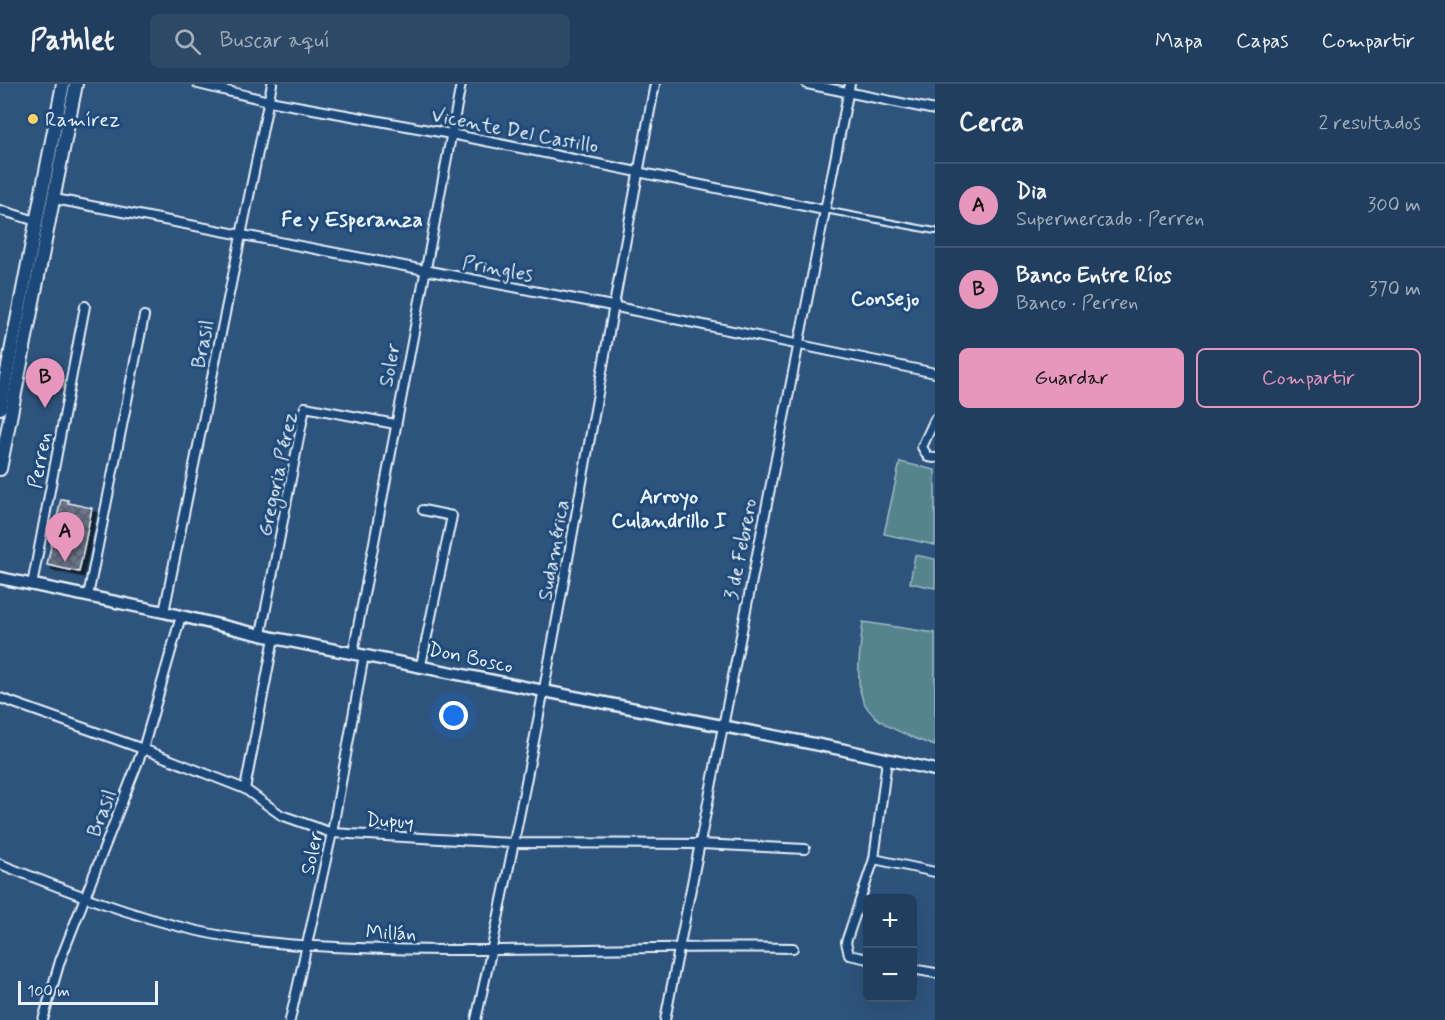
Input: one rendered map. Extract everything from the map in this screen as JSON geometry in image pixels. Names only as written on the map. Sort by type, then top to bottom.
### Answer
[{"type":"main road","points":[[0,408],[63,84]]},
{"type":"main road","points":[[1,462],[76,84]]},
{"type":"main road","name":"Don Bosco","points":[[0,578],[164,612],[274,638],[421,665],[935,770]]},
{"type":"street","name":"Vicente Del Castillo","points":[[198,84],[269,101],[451,134],[824,210]]},
{"type":"street","name":"Brasil","points":[[164,612],[272,84]]},
{"type":"street","name":"Soler","points":[[290,1020],[332,833],[395,424],[461,84]]},
{"type":"street","name":"Sudamérica","points":[[476,1020],[546,691],[612,306],[655,84]]},
{"type":"street","points":[[807,84],[849,88],[935,110]]},
{"type":"street","name":"3 de Febrero","points":[[665,1020],[849,88]]},
{"type":"street","points":[[0,210],[36,221],[55,199]]},
{"type":"street","name":"Pringles","points":[[55,199],[612,306],[935,373]]},
{"type":"street","name":"Perren","points":[[32,585],[85,306]]},
{"type":"street","points":[[88,596],[144,316]]},
{"type":"street","name":"Gregoria Pérez","points":[[261,634],[305,407],[395,424]]},
{"type":"street","points":[[935,419],[922,447],[928,456],[935,458]]},
{"type":"street","points":[[421,665],[452,516],[423,510]]},
{"type":"street","name":"Brasil","points":[[43,1020],[60,960],[144,749],[181,616]]},
{"type":"street","points":[[245,789],[274,638]]},
{"type":"street","name":"Dupuy","points":[[0,699],[144,749],[245,789],[281,815],[332,833],[512,843],[701,844],[805,849]]},
{"type":"street","points":[[863,958],[849,955],[846,942],[874,860],[888,760]]},
{"type":"street","points":[[874,860],[935,872]]},
{"type":"street","name":"Millán","points":[[0,864],[86,898],[198,931],[308,946],[492,952],[681,946],[793,948]]},
{"type":"street","points":[[917,970],[935,973]]},
{"type":"lane","points":[[824,210],[935,231]]},
{"type":"green space","points":[[900,462],[935,470],[935,545],[884,534]]},
{"type":"green space","points":[[915,555],[935,559],[935,588],[910,583]]},
{"type":"green space","points":[[863,622],[935,633],[935,746],[888,726],[874,716],[865,704],[860,690],[859,673]]},
{"type":"building","points":[[61,499],[68,500],[68,503],[92,508],[79,572],[47,565]]},
{"type":"place","name":"Ramírez","points":[[33,119]]},
{"type":"place","name":"Banco Entre Ríos","points":[[45,408]]},
{"type":"place","name":"Dia","points":[[65,562]]},
{"type":"district","name":"Fe y Esperanza","points":[[352,219]]},
{"type":"district","name":"Consejo","points":[[885,298]]},
{"type":"district","name":"Arroyo Culandrillo I","points":[[669,508]]}]
